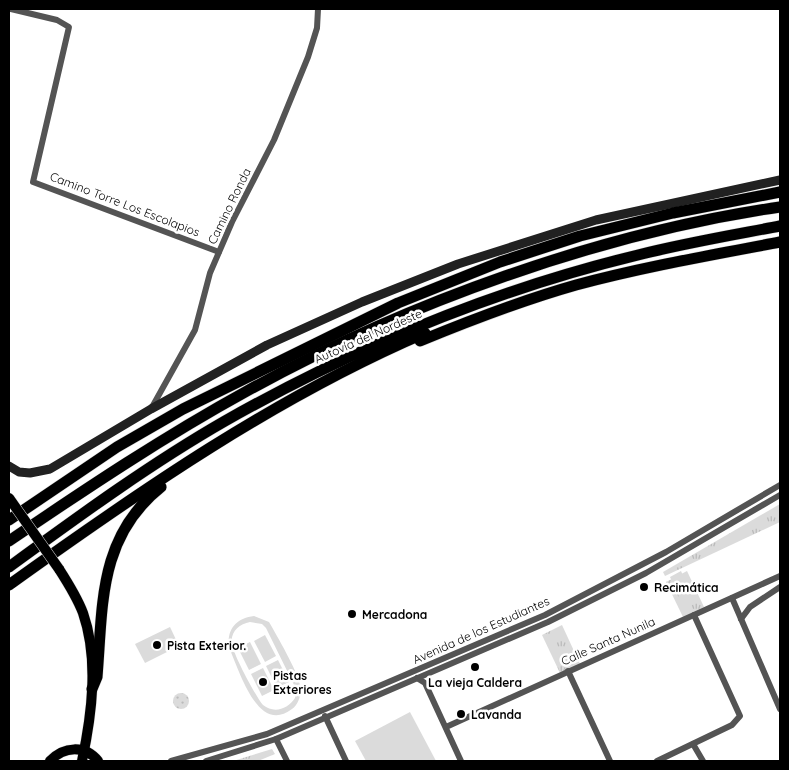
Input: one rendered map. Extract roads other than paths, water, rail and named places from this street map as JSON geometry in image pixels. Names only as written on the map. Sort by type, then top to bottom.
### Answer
[{"type":"highway","points":[[9,520],[117,447],[183,409],[398,303],[527,253],[580,236],[673,213],[780,192]]},
{"type":"highway","name":"Autovía del Nordeste","points":[[9,541],[127,462],[248,390],[365,333],[424,308],[568,256],[696,223],[780,207]]},
{"type":"highway","name":"Autovía del Nordeste","points":[[9,567],[156,464],[226,421],[311,376],[433,322],[514,291],[637,255],[780,226]]},
{"type":"highway","points":[[9,586],[198,456],[277,409],[414,338],[506,301],[722,237]]},
{"type":"highway","points":[[351,370],[468,322],[577,285],[639,270],[780,242]]},
{"type":"highway","points":[[311,345],[400,307],[500,271],[546,256],[568,256]]},
{"type":"highway","points":[[92,689],[96,678],[106,577],[117,542],[128,522],[144,502],[185,470],[198,456]]},
{"type":"main road","points":[[9,466],[25,473],[45,471],[150,409],[267,345],[362,302],[458,264],[596,220],[780,180]]},
{"type":"main road","points":[[9,498],[77,598],[87,626],[91,650],[92,689],[82,761]]},
{"type":"main road","points":[[50,761],[66,750],[84,750],[98,761]]},
{"type":"street","name":"Camino Torre Los Escolapios","points":[[11,9],[57,20],[69,27],[33,182],[219,252]]},
{"type":"street","name":"Camino Ronda","points":[[150,409],[195,330],[199,307],[219,252],[274,140],[308,57],[317,28],[318,9]]},
{"type":"street","name":"Avenida de los Estudiantes","points":[[174,761],[248,740],[323,710],[580,597],[666,552],[780,485]]},
{"type":"street","name":"Avenida de los Estudiantes","points":[[206,761],[276,739],[326,719],[590,602],[654,568],[780,495]]},
{"type":"street","name":"Calle Santa Nunila","points":[[446,727],[780,576]]},
{"type":"street","points":[[741,619],[750,607],[780,587]]},
{"type":"street","points":[[732,598],[778,697],[780,709]]},
{"type":"street","points":[[657,761],[732,725],[738,720],[739,711],[694,615]]},
{"type":"street","points":[[568,671],[610,761]]},
{"type":"street","points":[[417,678],[425,683],[461,761]]},
{"type":"street","points":[[323,710],[346,761]]},
{"type":"street","points":[[276,739],[288,761]]},
{"type":"street","points":[[693,744],[703,761]]},
{"type":"place","name":"Recimática","points":[[644,587]]},
{"type":"place","name":"Mercadona","points":[[352,614]]},
{"type":"place","name":"Pista Exterior.","points":[[157,645]]},
{"type":"place","name":"La vieja Caldera","points":[[475,667]]},
{"type":"place","name":"Pistas Exteriores","points":[[263,682]]},
{"type":"place","name":"Lavanda","points":[[461,714]]}]
